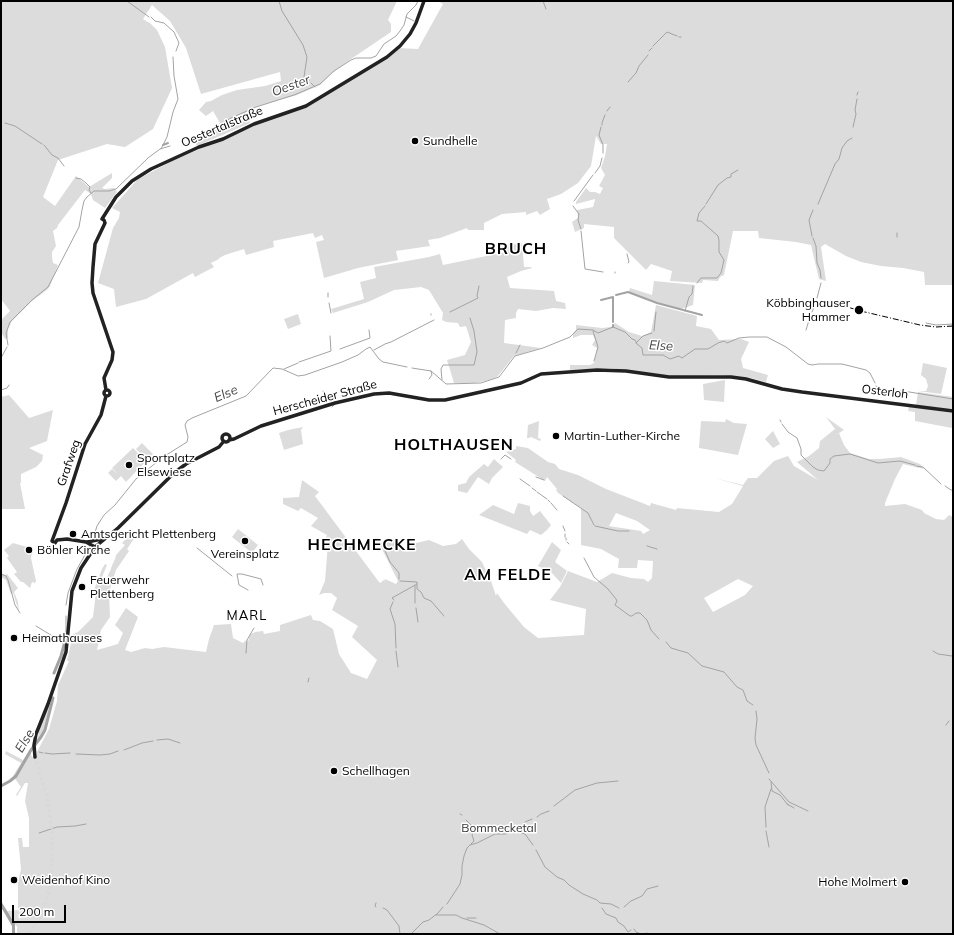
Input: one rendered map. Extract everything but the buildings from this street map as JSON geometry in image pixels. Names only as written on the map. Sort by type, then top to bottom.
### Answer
[{"type":"main road","name":"Oestertalstraße","points":[[112,351],[92,287],[95,247],[105,223],[102,219],[120,192],[141,175],[199,147],[222,139],[259,122],[306,106],[387,56],[400,46],[410,34],[416,23],[424,1]]},
{"type":"main road","name":"Grafweg","points":[[86,542],[56,539],[57,526],[66,506],[86,444],[101,415],[106,396],[104,393],[106,390],[104,378],[112,360],[112,351]]},
{"type":"main road","name":"Herscheider Straße","points":[[36,757],[34,751],[34,741],[55,682],[64,662],[68,646],[72,591],[81,568],[95,547],[118,528],[174,473],[188,463],[219,447],[224,441],[227,442],[261,426],[335,403],[374,394],[390,393],[430,400],[445,400],[507,387],[541,374],[591,370],[622,370],[664,377],[692,378],[722,376]]},
{"type":"main road","name":"Osterloh","points":[[722,376],[746,379],[782,389],[953,410]]},
{"type":"main road","name":"Herscheider Straße","points":[[224,441],[222,437],[224,434],[228,435],[229,440]]},
{"type":"main road","points":[[86,542],[104,539]]},
{"type":"main road","points":[[86,542],[95,547]]},
{"type":"main road","points":[[91,542],[95,543],[95,547]]},
{"type":"green space","points":[[1,1],[397,1],[388,20],[391,24],[391,32],[351,59],[331,74],[320,85],[297,95],[258,106],[246,112],[250,123],[197,146],[194,141],[220,123],[213,111],[206,116],[199,110],[206,102],[237,90],[265,86],[281,81],[280,72],[201,94],[186,48],[170,21],[152,5],[143,19],[157,30],[165,47],[172,88],[153,129],[125,147],[107,144],[58,160],[43,197],[55,206],[76,176],[89,187],[112,173],[112,178],[102,188],[114,188],[117,192],[105,208],[93,200],[91,194],[85,190],[57,228],[53,231],[56,246],[52,252],[52,257],[53,263],[58,265],[50,286],[12,321],[8,329],[8,338],[5,339],[1,332],[2,319],[10,311],[1,299]]},
{"type":"green space","points":[[438,1],[953,1],[953,285],[925,285],[924,272],[861,262],[846,256],[825,244],[821,247],[826,281],[819,279],[811,245],[759,238],[758,231],[733,231],[724,275],[720,277],[718,281],[703,280],[702,283],[670,281],[672,271],[651,264],[646,270],[614,238],[614,227],[584,224],[584,228],[575,232],[572,222],[578,218],[577,210],[593,207],[595,199],[576,204],[576,202],[586,188],[590,192],[600,194],[603,188],[599,186],[605,175],[601,168],[607,144],[601,144],[596,136],[591,166],[578,183],[561,194],[547,199],[550,209],[540,215],[537,211],[526,215],[526,212],[502,214],[484,223],[484,230],[468,230],[467,228],[440,238],[428,240],[430,246],[396,251],[398,260],[358,268],[324,278],[316,242],[324,240],[322,235],[315,238],[313,233],[273,241],[274,247],[246,255],[244,249],[225,255],[211,263],[214,267],[195,277],[193,273],[146,299],[116,307],[114,289],[98,283],[113,228],[119,218],[120,212],[112,208],[138,179],[174,160],[265,121],[308,107],[399,48],[418,49],[443,4]]},
{"type":"green space","points":[[522,243],[524,267],[532,268],[507,277],[510,288],[554,291],[556,301],[565,303],[566,309],[553,308],[536,311],[518,309],[516,318],[505,320],[504,343],[541,348],[514,356],[497,377],[486,381],[474,383],[454,383],[447,360],[465,355],[471,342],[466,326],[460,327],[458,323],[446,322],[442,320],[443,313],[429,290],[421,287],[394,290],[368,302],[333,313],[331,309],[364,299],[360,282],[376,278],[374,267],[440,254],[443,265],[506,252],[505,246]]},
{"type":"green space","points":[[654,281],[695,285],[693,305],[681,309],[657,303],[629,292],[630,288],[652,295]]},
{"type":"green space","points":[[656,305],[697,316],[696,326],[711,329],[719,340],[741,339],[749,342],[741,359],[743,368],[768,375],[766,382],[751,378],[721,375],[670,376],[610,368],[570,370],[570,365],[590,365],[594,363],[597,348],[592,345],[595,340],[593,335],[581,335],[573,338],[576,325],[602,328],[611,327],[615,323],[629,332],[642,336],[651,332]]},
{"type":"green space","points":[[298,314],[301,324],[288,329],[284,319]]},
{"type":"green space","points":[[923,363],[947,368],[941,394],[918,391],[926,391],[928,386],[926,379],[921,375]]},
{"type":"green space","points":[[725,380],[724,402],[704,400],[703,384]]},
{"type":"green space","points":[[918,392],[953,397],[953,410],[916,405]]},
{"type":"green space","points":[[9,395],[29,418],[53,410],[47,441],[29,448],[43,455],[42,461],[36,467],[21,474],[20,483],[25,509],[1,509],[1,397]]},
{"type":"green space","points":[[909,406],[953,413],[952,428],[915,421],[915,412],[908,411]]},
{"type":"green space","name":"Bommecketal","points":[[826,417],[844,430],[839,433],[844,445],[850,453],[869,459],[901,457],[920,464],[924,469],[903,464],[895,479],[885,506],[905,504],[922,510],[924,513],[936,519],[944,520],[949,515],[953,517],[953,934],[17,934],[17,926],[7,911],[18,910],[18,883],[21,869],[18,838],[22,838],[23,847],[29,847],[29,818],[25,801],[28,783],[25,783],[17,796],[16,795],[21,787],[13,776],[21,763],[5,754],[6,751],[23,760],[30,750],[32,757],[37,756],[37,752],[49,729],[57,701],[58,685],[69,661],[67,661],[73,634],[78,632],[93,617],[96,592],[94,590],[102,569],[105,564],[107,565],[102,577],[106,579],[116,555],[125,545],[122,543],[130,535],[135,537],[127,549],[129,551],[116,570],[109,592],[110,617],[101,630],[97,650],[118,644],[123,633],[115,625],[126,608],[138,617],[125,650],[131,652],[145,648],[152,649],[164,647],[206,652],[214,625],[231,624],[233,638],[243,643],[246,640],[248,642],[250,634],[263,631],[264,634],[280,631],[280,625],[311,615],[313,620],[320,621],[333,629],[339,654],[351,673],[367,679],[377,660],[352,637],[358,626],[332,610],[337,598],[331,593],[319,595],[325,581],[328,543],[325,541],[327,535],[311,526],[318,518],[301,508],[298,511],[283,504],[283,498],[299,497],[302,480],[319,492],[315,496],[379,582],[381,583],[385,579],[396,584],[398,581],[380,545],[396,538],[407,552],[412,544],[429,540],[443,546],[456,544],[462,539],[469,549],[482,562],[496,596],[497,593],[524,627],[538,638],[584,635],[586,609],[550,600],[560,587],[568,571],[597,582],[612,573],[631,578],[644,579],[648,582],[652,578],[653,561],[638,560],[637,568],[618,568],[619,559],[601,549],[581,545],[581,508],[558,493],[556,490],[557,489],[547,477],[545,481],[515,462],[516,460],[506,452],[516,449],[516,446],[528,448],[548,462],[555,464],[559,469],[578,475],[606,489],[650,506],[651,503],[676,510],[677,508],[719,512],[732,504],[743,486],[714,478],[743,485],[748,478],[757,478],[774,461],[788,456],[794,466],[818,480],[797,462],[809,456],[819,448],[820,441],[835,429]],"holes":[[[616,513],[637,521],[650,530],[643,534],[641,531],[609,526]],[[738,579],[753,586],[745,595],[713,612],[704,598]]]},
{"type":"green space","points":[[726,419],[734,423],[747,424],[738,455],[699,448],[701,421],[725,422]]},
{"type":"green space","points":[[539,421],[538,438],[541,439],[540,441],[531,437],[527,438],[528,425]]},
{"type":"green space","points":[[303,427],[301,430],[303,444],[284,450],[279,433]]},
{"type":"green space","points":[[773,431],[780,444],[773,448],[765,439]]},
{"type":"green space","points":[[142,443],[153,454],[147,460],[136,449]]},
{"type":"green space","name":"Sportplatz Elsewiese","points":[[133,448],[146,461],[126,482],[121,476],[116,481],[108,473],[112,469],[119,475],[112,468]]},
{"type":"green space","points":[[494,459],[503,467],[492,478],[489,484],[478,477],[467,493],[458,491],[458,485],[466,483],[469,477],[484,464],[488,467]]},
{"type":"green space","points":[[518,503],[530,506],[530,511],[533,516],[540,511],[551,525],[541,535],[530,530],[527,534],[479,515],[493,505],[514,514]]},
{"type":"green space","name":"Vereinsplatz","points":[[238,529],[258,545],[252,553],[232,537]]},
{"type":"green space","points":[[552,542],[561,550],[555,562],[567,571],[561,583],[551,572],[538,566]]},
{"type":"green space","points":[[13,543],[27,547],[27,552],[32,552],[31,558],[36,581],[35,583],[32,582],[30,588],[21,582],[14,574],[17,572],[7,558],[9,556],[4,550]]},
{"type":"green space","points":[[1,573],[5,575],[7,574],[18,588],[14,592],[18,602],[19,612],[13,593],[11,594],[6,580],[1,577]]},
{"type":"green space","points":[[50,704],[45,728],[37,742],[40,726]]},
{"type":"shaded area","points":[[1,901],[15,924],[15,934],[12,934],[12,926],[1,907]]},
{"type":"waterway","points":[[127,1],[149,17]]},
{"type":"waterway","points":[[279,1],[282,11],[303,45],[307,57],[304,77],[309,80]]},
{"type":"waterway","name":"Oester","points":[[191,143],[231,118],[256,107],[294,95],[320,84],[334,71],[351,60],[376,56],[384,44],[396,36],[400,31],[404,25],[407,14],[418,1]]},
{"type":"waterway","points":[[543,1],[546,9]]},
{"type":"waterway","points":[[151,17],[155,21],[164,23],[174,32],[179,43],[176,51]]},
{"type":"waterway","points":[[406,17],[414,21]]},
{"type":"waterway","points":[[653,46],[667,32],[677,36]]},
{"type":"waterway","points":[[649,51],[652,48]]},
{"type":"waterway","points":[[628,82],[648,55]]},
{"type":"waterway","points":[[161,149],[167,137],[178,99],[174,76],[173,57]]},
{"type":"waterway","name":"Oester","points":[[311,83],[315,87]]},
{"type":"waterway","points":[[853,127],[857,99]]},
{"type":"waterway","points":[[607,111],[610,107]]},
{"type":"waterway","points":[[602,125],[605,115]]},
{"type":"waterway","points":[[5,123],[15,126],[42,144]]},
{"type":"waterway","points":[[601,127],[599,135],[603,145],[603,153]]},
{"type":"waterway","points":[[818,204],[835,164],[839,159],[842,148],[847,141],[852,138]]},
{"type":"waterway","name":"Oester","points":[[163,145],[168,143]]},
{"type":"waterway","name":"Oester","points":[[183,145],[189,143]]},
{"type":"waterway","points":[[44,145],[64,166]]},
{"type":"waterway","name":"Oester","points":[[8,345],[6,333],[10,322],[32,300],[48,287],[79,227],[84,201],[87,197],[94,191],[109,191],[116,189],[148,158],[160,149],[170,146]]},
{"type":"waterway","points":[[595,173],[600,166],[602,158]]},
{"type":"waterway","points":[[706,204],[718,185],[727,178],[731,177],[731,174],[738,170]]},
{"type":"waterway","points":[[574,201],[593,175]]},
{"type":"waterway","points":[[76,178],[81,179],[86,183],[90,187],[89,190],[91,193]]},
{"type":"waterway","points":[[573,206],[579,214],[578,220],[581,229]]},
{"type":"waterway","points":[[697,283],[701,278],[717,278],[721,273],[724,260],[719,252],[718,236],[701,221],[697,221],[699,213],[705,206]]},
{"type":"waterway","points":[[812,236],[809,220],[813,210]]},
{"type":"waterway","points":[[581,231],[585,269],[603,272]]},
{"type":"waterway","points":[[813,238],[816,246],[817,263],[821,278]]},
{"type":"waterway","points":[[627,254],[628,263]]},
{"type":"waterway","points":[[817,298],[821,283]]},
{"type":"waterway","points":[[450,312],[478,298],[479,286]]},
{"type":"waterway","points":[[685,311],[689,297],[692,294],[693,286]]},
{"type":"waterway","points":[[616,295],[628,292],[657,303],[702,315]]},
{"type":"waterway","points":[[601,300],[613,297],[613,322]]},
{"type":"waterway","points":[[329,303],[331,313]]},
{"type":"waterway","points":[[812,312],[815,305]]},
{"type":"waterway","points":[[654,331],[656,312]]},
{"type":"waterway","points":[[806,330],[810,317]]},
{"type":"waterway","points":[[442,380],[441,369],[443,365],[474,365],[477,352],[474,331],[470,318]]},
{"type":"waterway","points":[[374,350],[434,320]]},
{"type":"waterway","points":[[926,323],[936,325],[953,324]]},
{"type":"waterway","name":"Else","points":[[412,368],[431,371],[446,384],[481,383],[499,377],[515,356],[543,348],[570,337],[578,329],[593,330],[598,333],[613,327],[625,332],[635,340],[642,348],[643,355],[663,355],[670,359],[679,356],[682,358],[695,349],[708,349],[724,341],[727,343],[739,338],[767,337],[786,347],[808,364],[842,364],[866,370],[870,373],[875,383]]},
{"type":"waterway","points":[[340,349],[370,338],[369,330]]},
{"type":"waterway","points":[[593,331],[598,347],[594,361]]},
{"type":"waterway","points":[[636,343],[643,336],[652,333]]},
{"type":"waterway","points":[[299,362],[331,351],[330,336]]},
{"type":"waterway","points":[[516,353],[520,345]]},
{"type":"waterway","name":"Oester","points":[[1,358],[7,347]]},
{"type":"waterway","name":"Else","points":[[93,539],[97,526],[104,515],[115,505],[136,479],[163,457],[187,442],[188,437],[185,425],[187,421],[246,396],[273,368],[282,369],[298,376],[305,375],[342,362],[358,355],[370,347],[383,362],[407,367]]},
{"type":"waterway","points":[[284,369],[298,363]]},
{"type":"waterway","name":"Else","points":[[429,379],[432,375],[431,371]]},
{"type":"waterway","name":"Oester","points":[[1,390],[7,388],[9,385]]},
{"type":"waterway","name":"Else","points":[[876,386],[882,389],[953,399]]},
{"type":"waterway","name":"HECHMECKE","points":[[323,391],[326,397],[332,401]]},
{"type":"waterway","points":[[782,424],[788,432],[797,438],[801,449],[801,455],[818,470],[824,471],[830,463],[830,459],[834,456],[850,454],[878,463],[900,461],[915,465]]},
{"type":"waterway","points":[[501,459],[505,455],[511,459]]},
{"type":"waterway","points":[[916,466],[923,467],[941,484]]},
{"type":"waterway","points":[[536,477],[544,480]]},
{"type":"waterway","points":[[520,479],[530,486]]},
{"type":"waterway","points":[[945,486],[953,490]]},
{"type":"waterway","points":[[532,488],[536,491]]},
{"type":"waterway","points":[[537,492],[547,499]]},
{"type":"waterway","points":[[563,496],[588,513],[594,525]]},
{"type":"waterway","points":[[551,503],[557,510]]},
{"type":"waterway","points":[[563,526],[565,531]]},
{"type":"waterway","points":[[595,526],[618,531],[629,531]]},
{"type":"waterway","name":"HECHMECKE","points":[[376,538],[382,544],[390,562],[399,573],[399,579]]},
{"type":"waterway","name":"Else","points":[[66,605],[68,593],[77,569],[90,546]]},
{"type":"waterway","points":[[647,546],[657,549]]},
{"type":"waterway","points":[[197,548],[232,576]]},
{"type":"waterway","points":[[584,558],[594,577],[608,589],[616,599],[617,601],[615,605],[630,616],[640,613],[647,620],[651,630],[659,639]]},
{"type":"waterway","name":"Oester","points":[[1,574],[6,576],[8,580],[15,605],[20,613]]},
{"type":"waterway","points":[[248,590],[239,585],[237,574],[261,579],[263,585]]},
{"type":"waterway","name":"HECHMECKE","points":[[400,581],[417,582],[417,589],[421,592],[424,598],[431,601],[444,616]]},
{"type":"waterway","points":[[394,600],[392,598],[417,584]]},
{"type":"waterway","points":[[415,586],[415,603]]},
{"type":"waterway","points":[[393,602],[390,609],[395,624],[396,648]]},
{"type":"waterway","points":[[416,608],[418,622]]},
{"type":"waterway","name":"Else","points":[[64,645],[66,616]]},
{"type":"waterway","name":"Oester","points":[[36,626],[59,640],[64,645]]},
{"type":"waterway","points":[[246,653],[247,640],[254,628]]},
{"type":"waterway","points":[[666,642],[671,648],[688,653],[702,666],[724,672],[737,687],[743,690],[747,701],[753,705]]},
{"type":"waterway","name":"Else","points":[[54,673],[64,645]]},
{"type":"waterway","points":[[396,651],[398,667]]},
{"type":"waterway","points":[[933,651],[938,654],[952,656]]},
{"type":"waterway","points":[[308,682],[309,678]]},
{"type":"waterway","name":"Else","points":[[1,786],[16,776],[31,750],[41,737],[45,730],[53,698]]},
{"type":"waterway","points":[[756,711],[756,745],[769,773]]},
{"type":"waterway","points":[[946,725],[949,721]]},
{"type":"waterway","points":[[157,740],[168,739],[180,743]]},
{"type":"waterway","points":[[124,750],[142,743],[153,741]]},
{"type":"waterway","points":[[76,754],[100,755],[118,751]]},
{"type":"waterway","points":[[39,752],[43,753]]},
{"type":"waterway","points":[[45,753],[70,753]]},
{"type":"waterway","points":[[769,779],[789,802],[808,811]]},
{"type":"waterway","points":[[554,806],[575,790],[597,783],[618,781]]},
{"type":"waterway","points":[[771,782],[772,791],[780,795],[788,805]]},
{"type":"waterway","points":[[766,827],[765,807],[771,789]]},
{"type":"waterway","points":[[787,804],[794,808]]},
{"type":"waterway","points":[[537,817],[549,811]]},
{"type":"waterway","points":[[515,830],[525,822],[532,819]]},
{"type":"waterway","points":[[466,820],[472,826],[474,841],[471,844]]},
{"type":"waterway","points":[[39,833],[57,827],[86,824]]},
{"type":"waterway","points":[[447,904],[460,884],[464,856],[470,845],[495,834],[506,834],[513,830],[525,834],[533,845]]},
{"type":"waterway","points":[[766,831],[769,847]]},
{"type":"waterway","points":[[536,850],[545,867],[557,877],[600,903],[611,904],[619,908]]},
{"type":"waterway","points":[[624,907],[631,901],[642,896],[647,889],[658,886]]},
{"type":"waterway","points":[[376,903],[376,907]]},
{"type":"waterway","points":[[411,934],[423,922],[429,920],[443,907]]},
{"type":"waterway","points":[[383,908],[387,910],[399,926],[400,934]]},
{"type":"waterway","points":[[602,908],[606,914],[616,918],[628,932],[631,930]]},
{"type":"waterway","points":[[436,915],[456,915],[484,925],[500,934]]},
{"type":"waterway","points":[[467,918],[476,918]]},
{"type":"waterway","points":[[634,929],[636,932],[641,934]]},
{"type":"waterway","points":[[643,934],[649,934]]},
{"type":"tunnel","points":[[29,934],[40,915],[47,898],[51,880],[52,860],[52,831],[47,797],[35,757]]},
{"type":"railway","points":[[829,302],[920,325],[936,327],[953,326]]},
{"type":"place","name":"Sundhelle","points":[[415,141]]},
{"type":"place","name":"Köbbinghauser Hammer","points":[[859,310]]},
{"type":"place","name":"Martin-Luther-Kirche","points":[[556,436]]},
{"type":"place","name":"Sportplatz Elsewiese","points":[[129,465]]},
{"type":"place","name":"Amtsgericht Plettenberg","points":[[73,534]]},
{"type":"place","name":"Vereinsplatz","points":[[245,541]]},
{"type":"place","name":"Böhler Kirche","points":[[29,550]]},
{"type":"place","name":"Feuerwehr Plettenberg","points":[[82,587]]},
{"type":"place","name":"Heimathauses","points":[[14,638]]},
{"type":"place","name":"Schellhagen","points":[[334,771]]},
{"type":"place","name":"Weidenhof Kino","points":[[14,880]]},
{"type":"place","name":"Hohe Molmert","points":[[905,882]]},
{"type":"district","name":"BRUCH","points":[[516,249]]},
{"type":"district","name":"HOLTHAUSEN","points":[[454,445]]},
{"type":"district","name":"HECHMECKE","points":[[362,545]]},
{"type":"district","name":"AM FELDE","points":[[508,575]]},
{"type":"district","name":"MARL","points":[[247,616]]}]
